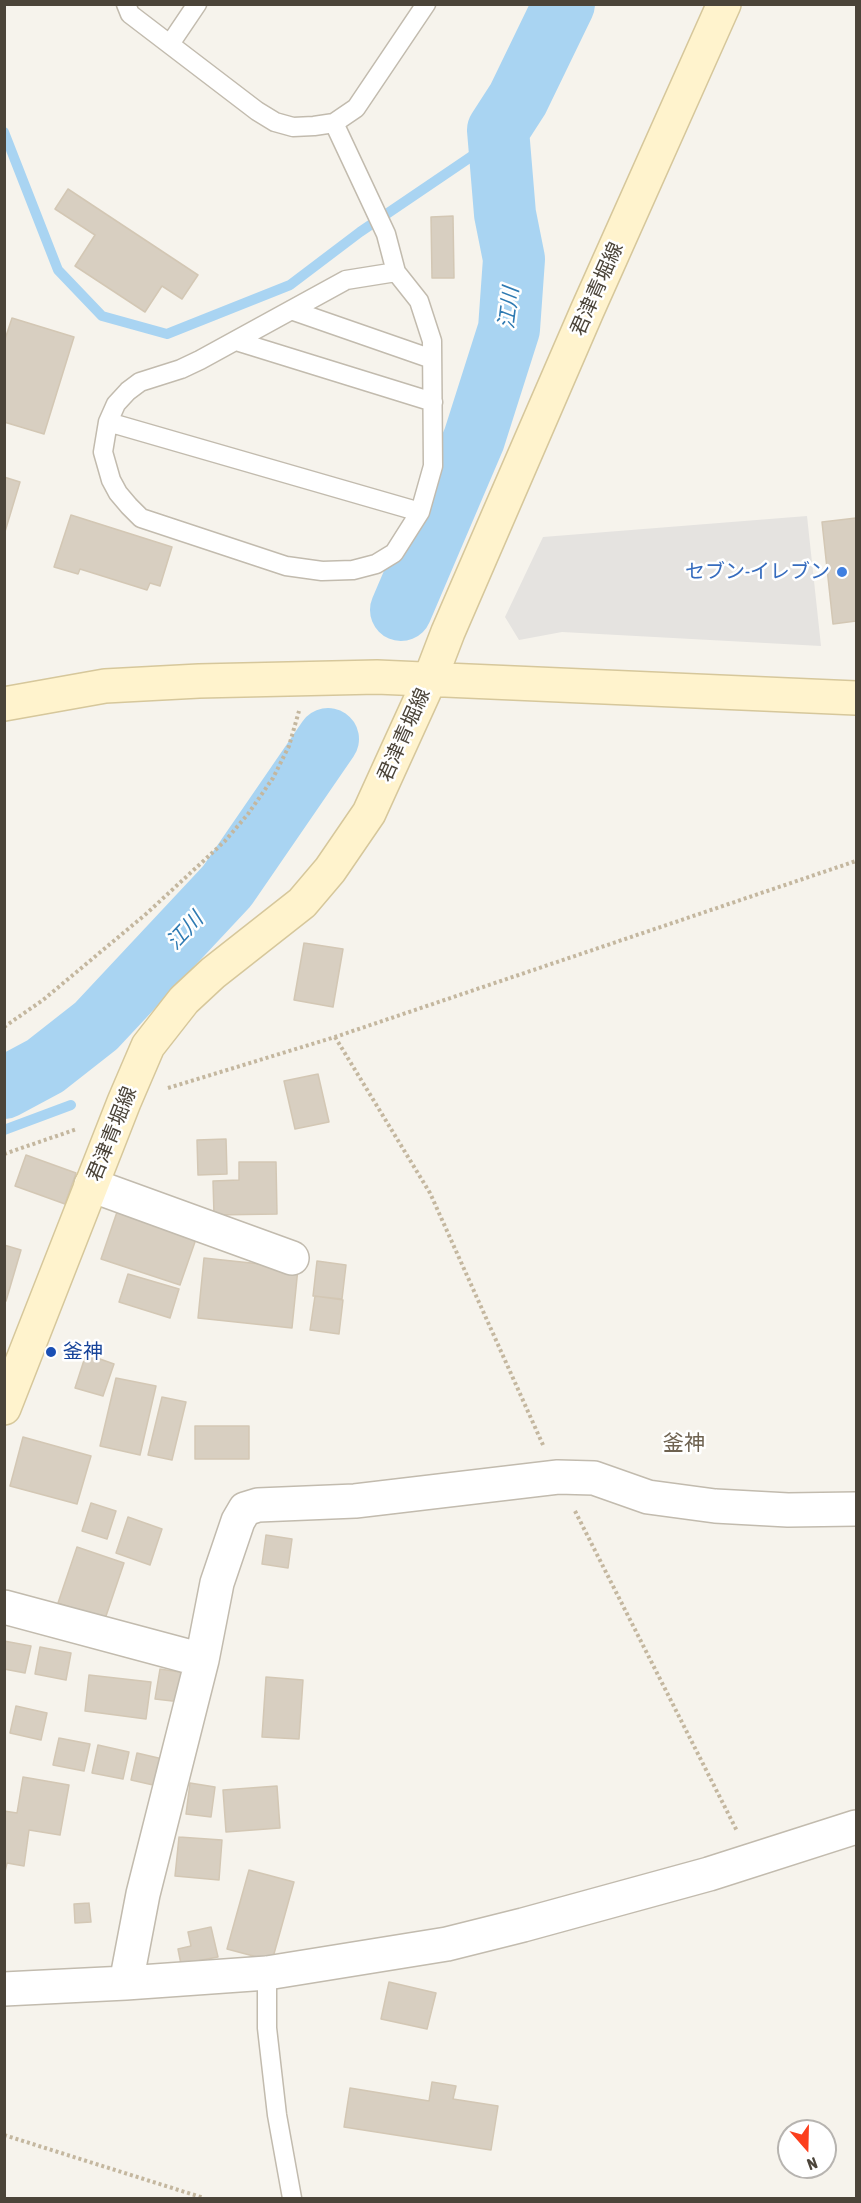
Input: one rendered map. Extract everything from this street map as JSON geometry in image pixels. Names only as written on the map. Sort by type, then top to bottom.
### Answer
[{"type":"main road","name":"君津青堀線","points":[[4,1408],[12,1366],[91,1185],[148,1046],[184,1000],[213,973],[302,903],[351,842],[369,813],[430,679],[448,632],[587,311],[724,4]]},
{"type":"main road","points":[[4,704],[105,686],[305,678],[430,679],[856,698]]},
{"type":"street","points":[[91,1185],[292,1258]]},
{"type":"street","points":[[126,1983],[143,1894],[202,1660],[217,1583],[238,1521],[245,1509],[258,1505],[355,1501],[558,1478],[594,1478],[648,1497],[715,1506],[788,1510],[856,1509]]},
{"type":"street","points":[[4,1607],[202,1660]]},
{"type":"street","points":[[4,1989],[267,1973],[447,1944],[709,1874],[856,1827]]},
{"type":"lane","points":[[126,4],[130,14],[257,111],[275,122],[293,127],[334,123],[356,108],[426,4]]},
{"type":"lane","points":[[170,44],[197,4]]},
{"type":"lane","points":[[334,123],[386,234],[396,272],[419,301],[432,341],[433,466],[420,512],[394,553],[376,564],[353,570],[322,572],[286,566],[141,518],[118,493],[106,467],[103,452],[108,422],[116,404],[140,382],[181,369],[346,280],[396,272]]},
{"type":"lane","points":[[291,310],[432,359]]},
{"type":"lane","points":[[236,341],[433,402]]},
{"type":"lane","points":[[108,422],[420,512]]},
{"type":"lane","points":[[267,1973],[270,2049],[277,2115],[292,2199]]},
{"type":"path","points":[[4,1027],[43,1000],[146,914],[225,841],[273,778],[289,746],[297,721],[305,678]]},
{"type":"path","points":[[124,1102],[335,1037],[856,861]]},
{"type":"path","points":[[4,1154],[79,1128]]},
{"type":"path","points":[[4,2135],[204,2199]]},
{"type":"shaded area","points":[[807,516],[821,646],[562,632],[519,640],[505,617],[543,537]]},
{"type":"building","points":[[68,189],[198,275],[182,299],[162,286],[145,312],[75,266],[95,235],[55,209]]},
{"type":"building","points":[[453,216],[454,278],[432,278],[431,217]]},
{"type":"building","points":[[12,318],[74,337],[44,434],[4,422],[4,342]]},
{"type":"building","points":[[4,477],[20,482],[4,535]]},
{"type":"building","points":[[71,515],[172,547],[160,586],[150,583],[147,590],[80,569],[78,574],[54,567]]},
{"type":"building","name":"セブン-イレブン","points":[[856,518],[856,621],[833,624],[822,522]]},
{"type":"building","points":[[304,943],[343,949],[333,1007],[294,1000]]},
{"type":"building","points":[[318,1074],[329,1122],[295,1129],[284,1081]]},
{"type":"building","points":[[226,1139],[227,1174],[198,1175],[197,1140]]},
{"type":"building","points":[[26,1155],[76,1173],[65,1204],[15,1186]]},
{"type":"building","points":[[239,1162],[276,1162],[277,1214],[214,1215],[213,1181],[239,1180]]},
{"type":"building","points":[[117,1212],[196,1239],[180,1285],[101,1259]]},
{"type":"building","points":[[4,1245],[21,1250],[6,1301],[4,1300]]},
{"type":"building","points":[[204,1258],[298,1268],[292,1328],[198,1318]]},
{"type":"building","points":[[317,1261],[346,1265],[342,1299],[313,1296]]},
{"type":"building","points":[[128,1274],[179,1289],[170,1318],[119,1302]]},
{"type":"building","points":[[315,1296],[343,1300],[339,1334],[310,1330]]},
{"type":"building","points":[[86,1354],[114,1364],[103,1396],[75,1388]]},
{"type":"building","points":[[116,1378],[156,1386],[140,1455],[100,1446]]},
{"type":"building","points":[[162,1397],[186,1402],[172,1460],[148,1455]]},
{"type":"building","points":[[195,1426],[249,1426],[249,1459],[195,1459]]},
{"type":"building","points":[[23,1437],[91,1456],[77,1504],[10,1486]]},
{"type":"building","points":[[91,1503],[116,1511],[107,1539],[82,1531]]},
{"type":"building","points":[[128,1517],[162,1529],[150,1565],[116,1553]]},
{"type":"building","points":[[266,1535],[292,1539],[288,1568],[262,1564]]},
{"type":"building","points":[[77,1547],[124,1563],[105,1619],[58,1603]]},
{"type":"building","points":[[4,1641],[31,1646],[25,1673],[4,1669]]},
{"type":"building","points":[[40,1647],[71,1653],[66,1680],[35,1674]]},
{"type":"building","points":[[160,1669],[186,1673],[181,1702],[155,1699]]},
{"type":"building","points":[[89,1675],[151,1682],[146,1719],[85,1711]]},
{"type":"building","points":[[266,1677],[303,1680],[299,1739],[262,1737]]},
{"type":"building","points":[[16,1706],[47,1713],[41,1740],[10,1733]]},
{"type":"building","points":[[59,1738],[90,1744],[84,1771],[53,1765]]},
{"type":"building","points":[[98,1745],[129,1752],[123,1779],[92,1773]]},
{"type":"building","points":[[137,1753],[167,1760],[162,1787],[131,1780]]},
{"type":"building","points":[[23,1777],[69,1785],[60,1835],[29,1830],[24,1866],[7,1863],[4,1876],[4,1811],[17,1813]]},
{"type":"building","points":[[190,1783],[215,1787],[211,1817],[186,1814]]},
{"type":"building","points":[[277,1786],[280,1828],[226,1832],[223,1790]]},
{"type":"building","points":[[179,1837],[222,1840],[219,1880],[175,1876]]},
{"type":"building","points":[[249,1870],[294,1882],[272,1961],[227,1949]]},
{"type":"building","points":[[89,1903],[91,1922],[75,1923],[74,1904]]},
{"type":"building","points":[[211,1927],[218,1957],[181,1964],[178,1949],[191,1946],[188,1932]]},
{"type":"building","points":[[389,1982],[436,1993],[427,2029],[381,2019]]},
{"type":"building","points":[[432,2082],[456,2086],[453,2099],[498,2106],[491,2150],[344,2127],[350,2088],[429,2101]]},
{"type":"waterway","name":"江川","points":[[401,610],[474,439],[509,329],[514,259],[505,214],[498,130],[518,99],[564,4]]},
{"type":"waterway","points":[[4,132],[58,270],[102,316],[167,334],[290,285],[360,232],[478,152],[498,130]]},
{"type":"waterway","name":"江川","points":[[4,1088],[45,1066],[96,1026],[227,886],[328,739]]},
{"type":"waterway","points":[[4,1130],[71,1105]]},
{"type":"place","name":"セブン-イレブン","points":[[842,572]]},
{"type":"place","name":"釜神","points":[[51,1352]]},
{"type":"district","name":"釜神","points":[[684,1443]]}]
